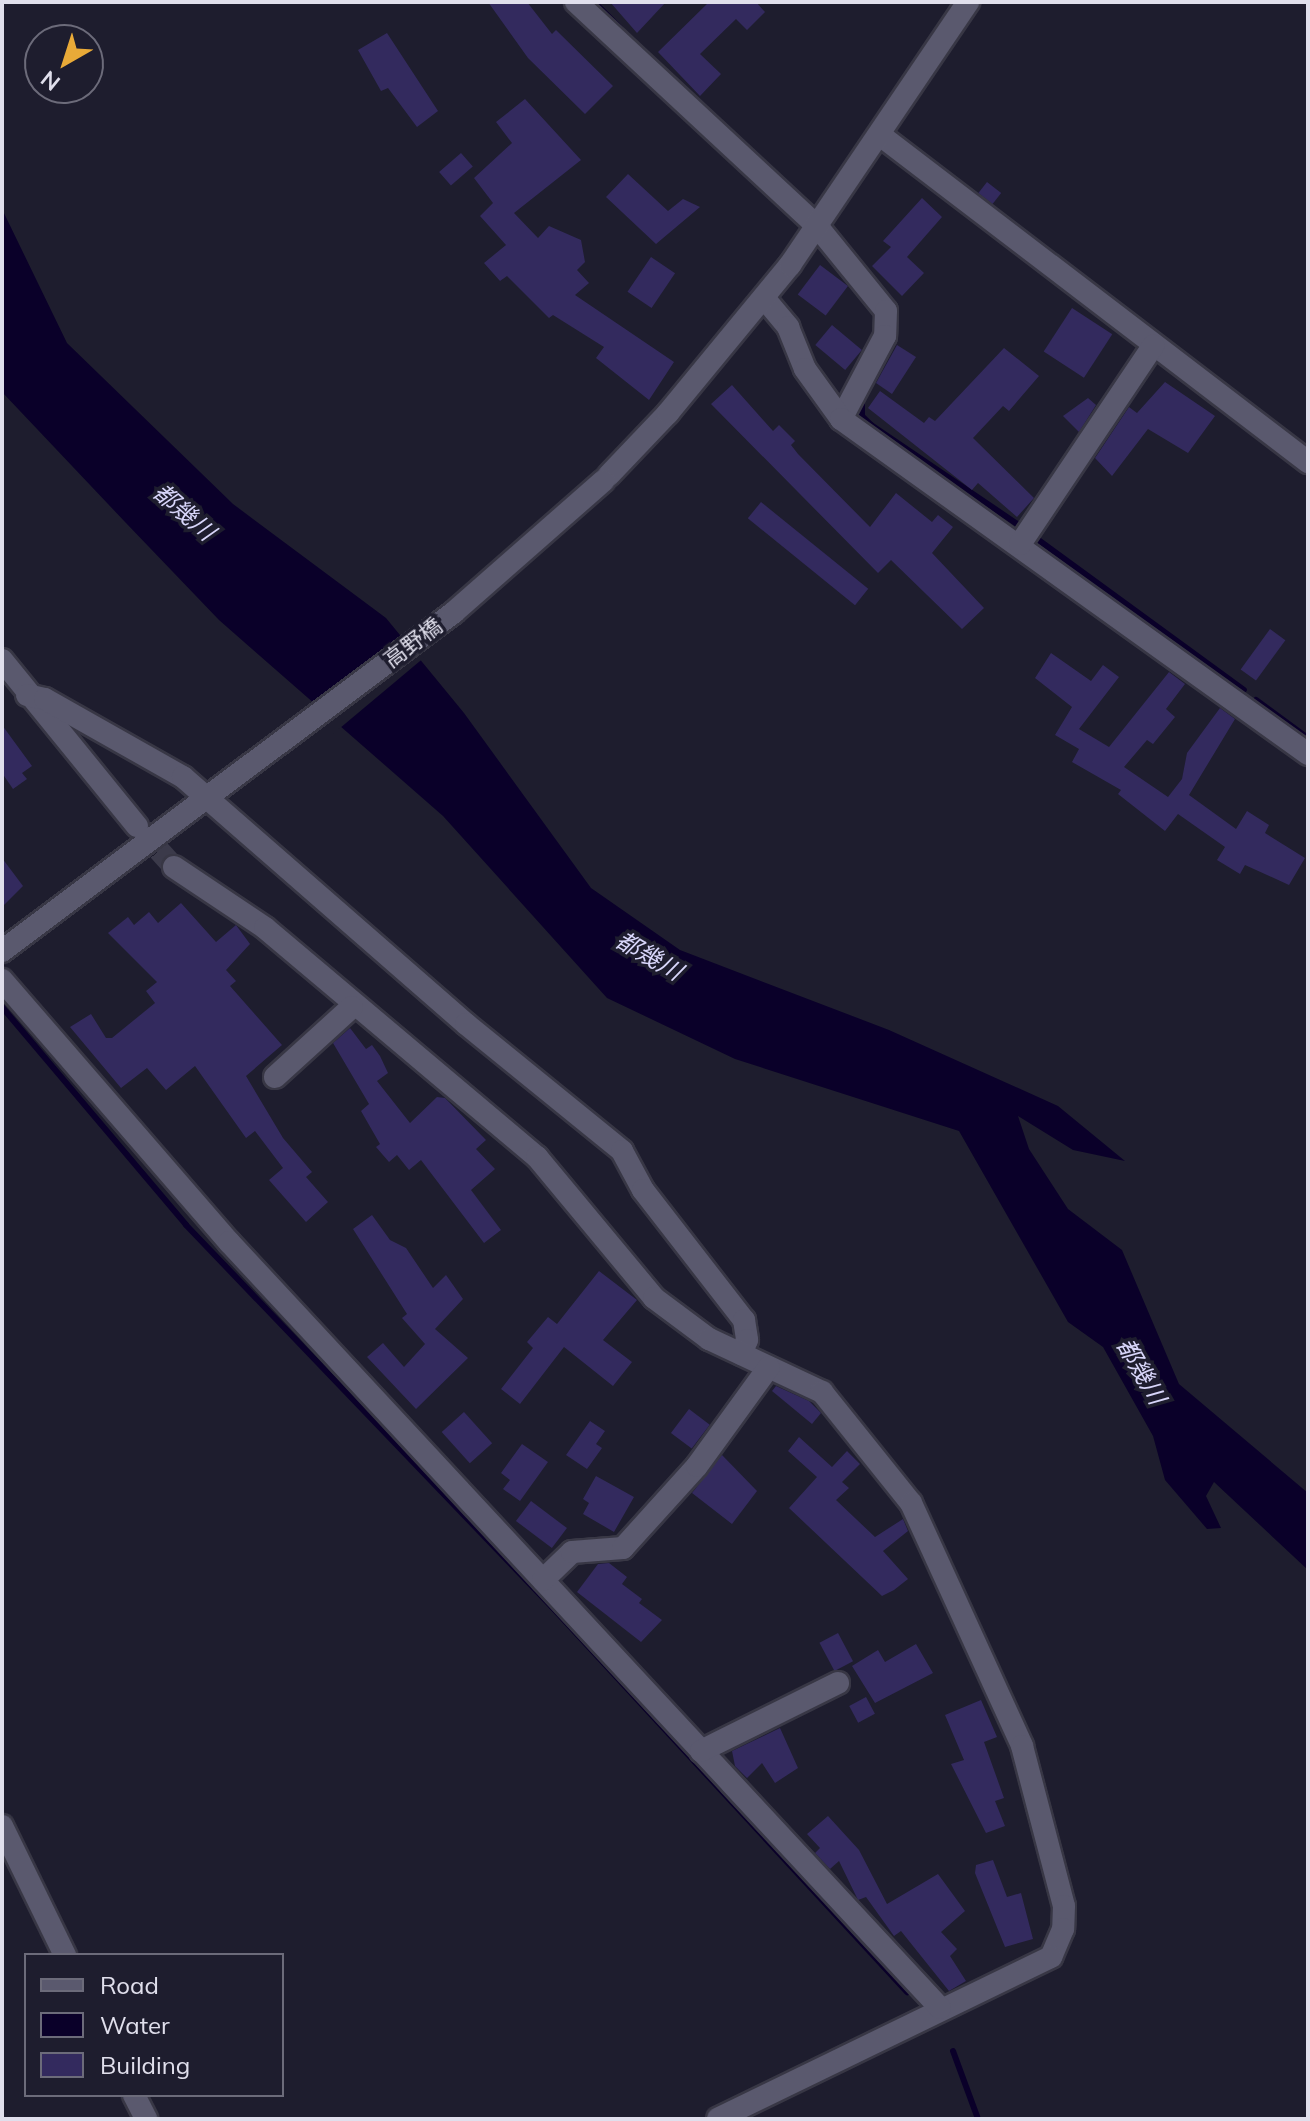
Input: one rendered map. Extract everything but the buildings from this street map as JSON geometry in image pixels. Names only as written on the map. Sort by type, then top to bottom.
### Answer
[{"type":"street","points":[[576,2],[817,226],[874,293],[888,322],[841,419]]},
{"type":"street","name":"高野橋","points":[[2,951],[453,613],[606,478],[764,298],[880,135],[968,2]]},
{"type":"street","points":[[880,135],[1308,462]]},
{"type":"street","points":[[764,298],[788,327],[805,369],[841,419],[1020,544],[1308,754]]},
{"type":"street","points":[[1020,544],[1153,346]]},
{"type":"street","points":[[2,660],[27,695],[137,826]]},
{"type":"street","points":[[27,695],[45,699],[212,796],[443,1005],[622,1151],[643,1190],[744,1320],[747,1340],[741,1354]]},
{"type":"street","points":[[174,867],[265,928],[352,1007],[537,1157],[654,1298],[709,1339],[822,1392],[911,1503],[1022,1746],[1064,1906],[1063,1929],[1051,1957],[940,2008],[718,2119]]},
{"type":"street","points":[[2,980],[229,1242],[940,2008]]},
{"type":"street","points":[[275,1077],[352,1007]]},
{"type":"street","points":[[543,1580],[572,1552],[623,1548],[697,1466],[769,1367]]},
{"type":"street","points":[[701,1751],[838,1683]]},
{"type":"street","points":[[2,1826],[64,1953]]},
{"type":"street","points":[[135,2097],[146,2119]]},
{"type":"water","name":"都幾川","points":[[2,209],[67,343],[233,504],[386,618],[464,713],[591,888],[680,950],[889,1030],[1058,1106],[1125,1161],[1073,1150],[1018,1116],[1029,1149],[1068,1209],[1122,1250],[1179,1384],[1308,1493],[1308,1570],[1214,1482],[1206,1496],[1221,1528],[1207,1529],[1165,1480],[1153,1436],[1103,1347],[1068,1322],[959,1131],[735,1059],[607,998],[443,816],[219,620],[2,392]]},
{"type":"pier","points":[[404,634],[424,658],[334,734],[314,710]]},
{"type":"waterway","points":[[594,2],[620,28]]},
{"type":"waterway","points":[[862,396],[862,416],[871,425],[1020,526]]},
{"type":"waterway","points":[[1037,539],[1244,690]]},
{"type":"waterway","points":[[1256,700],[1308,738]]},
{"type":"waterway","points":[[2,1007],[186,1225],[552,1607],[907,1992]]},
{"type":"waterway","points":[[953,2051],[978,2119]]},
{"type":"tunnel","points":[[137,826],[174,867]]}]
